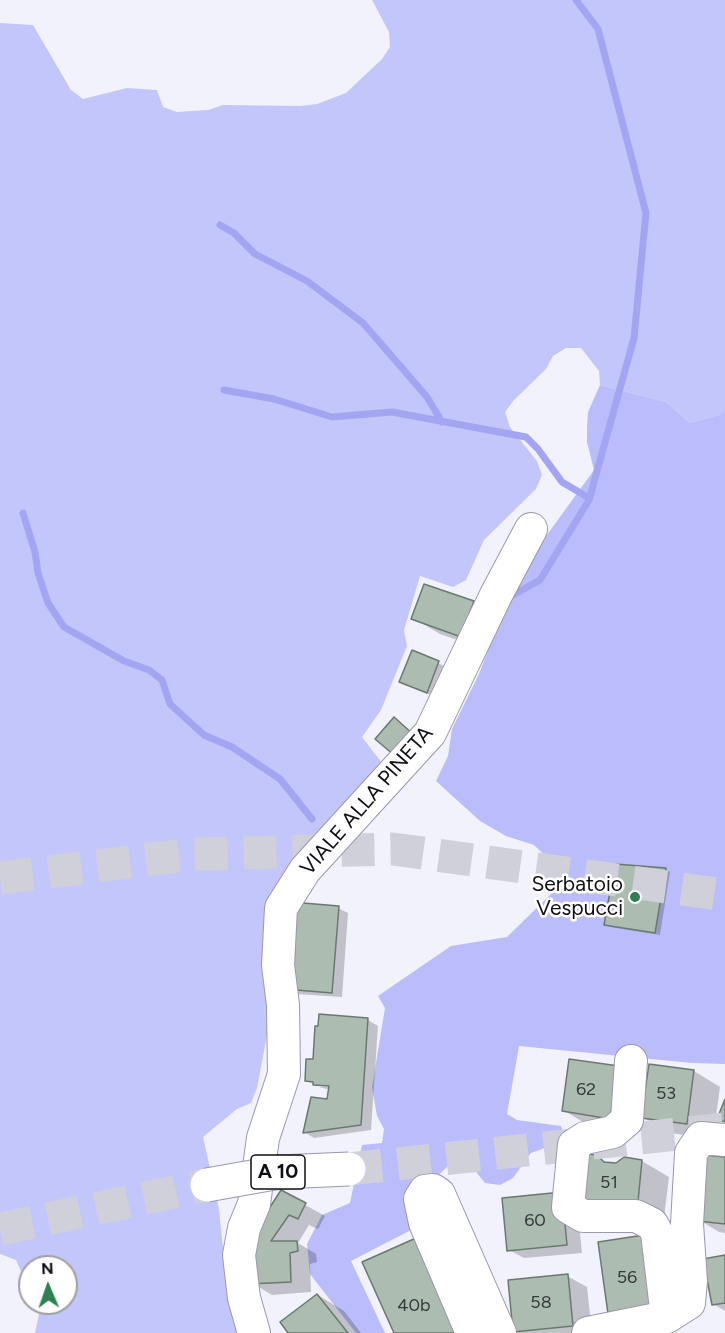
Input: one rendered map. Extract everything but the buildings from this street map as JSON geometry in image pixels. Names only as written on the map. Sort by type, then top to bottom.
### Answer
[{"type":"highway","name":"A 10","points":[[207,1185],[280,1172],[349,1169]]},
{"type":"street","name":"VIALE ALLA PINETA","points":[[254,1333],[244,1298],[239,1255],[244,1228],[255,1204],[263,1138],[284,1074],[283,1005],[279,965],[281,909],[304,870],[430,733],[496,595],[531,530]]},
{"type":"street","points":[[631,1061],[627,1120],[613,1132],[585,1138],[574,1146],[568,1207],[583,1216],[636,1216],[651,1224],[657,1233],[667,1317]]},
{"type":"street","points":[[588,1333],[667,1317],[689,1303],[691,1281],[687,1224],[691,1154],[700,1138],[725,1140]]},
{"type":"street","points":[[472,1333],[425,1223],[420,1199],[425,1191],[433,1190],[439,1194],[500,1333]]},
{"type":"shaded area","points":[[372,0],[725,0],[725,411],[719,415],[690,423],[666,402],[600,385],[599,371],[581,348],[566,348],[553,356],[546,369],[505,412],[510,427],[537,461],[542,475],[536,489],[484,540],[466,580],[453,587],[420,576],[404,630],[407,646],[381,710],[362,737],[382,763],[283,875],[268,1030],[257,1088],[251,1103],[237,1109],[203,1137],[219,1209],[225,1268],[239,1333],[35,1333],[39,1315],[78,1315],[78,1255],[18,1255],[18,1265],[16,1260],[0,1254],[0,23],[33,25],[71,90],[83,99],[127,88],[157,90],[163,107],[177,112],[208,110],[223,105],[301,106],[317,104],[346,93],[382,59],[390,47],[389,32]]},
{"type":"shaded area","points":[[600,385],[666,402],[690,423],[719,415],[725,411],[725,1064],[692,1063],[519,1046],[507,1114],[517,1120],[561,1126],[567,1140],[531,1153],[513,1178],[500,1185],[485,1183],[476,1172],[448,1166],[413,1200],[413,1229],[351,1261],[385,1333],[356,1333],[310,1274],[307,1244],[322,1215],[350,1203],[362,1145],[382,1143],[384,1129],[377,1116],[372,1087],[385,1008],[378,996],[451,946],[507,937],[550,895],[556,866],[534,845],[506,836],[480,821],[436,781],[448,756],[452,729],[479,674],[507,601],[544,539],[594,470],[587,442],[588,412]]},
{"type":"waterway","points":[[513,595],[540,580],[589,500],[634,338],[646,213],[598,29],[576,0]]},
{"type":"waterway","points":[[220,225],[234,233],[255,254],[307,281],[363,323],[427,397],[442,422]]},
{"type":"waterway","points":[[224,390],[274,399],[332,417],[392,412],[526,437],[538,449],[562,482],[589,498]]},
{"type":"waterway","points":[[23,513],[48,603],[64,627],[124,661],[149,670],[162,680],[170,704],[204,735],[232,747],[280,779],[312,819]]},
{"type":"tunnel","points":[[0,878],[194,854],[393,849],[725,895]]},
{"type":"tunnel","points":[[349,1169],[725,1129]]},
{"type":"tunnel","points":[[0,1229],[207,1185]]},
{"type":"place","name":"Serbatoio Vespucci","points":[[635,897]]}]
